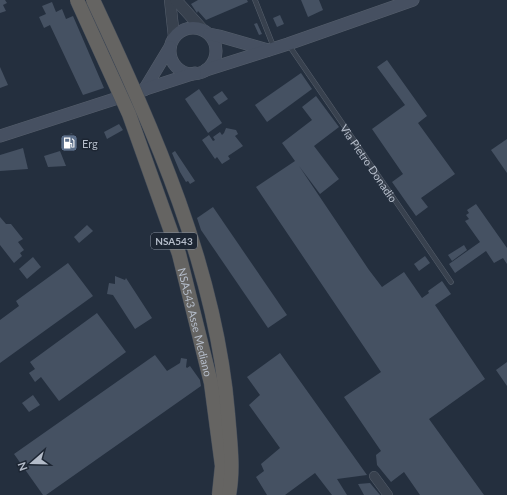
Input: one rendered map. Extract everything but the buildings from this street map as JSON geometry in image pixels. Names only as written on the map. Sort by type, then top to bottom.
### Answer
[{"type":"highway","name":"NSA543 Asse Mediano","points":[[77,0],[129,114],[179,254],[211,383],[222,466],[219,495]]},
{"type":"highway","name":"NSA543 Asse Mediano","points":[[93,0],[144,111],[174,185],[199,261],[224,370],[231,453],[229,495]]},
{"type":"main road","points":[[0,136],[288,44],[413,0]]},
{"type":"main road","points":[[144,90],[172,42],[187,28],[271,49]]},
{"type":"main road","points":[[172,42],[172,60],[176,66],[188,73],[200,72],[214,59],[216,53],[213,40],[206,32]]},
{"type":"street","points":[[170,0],[172,42]]},
{"type":"street","points":[[176,0],[206,32]]},
{"type":"street","points":[[374,476],[388,495]]},
{"type":"lane","points":[[255,0],[271,49]]},
{"type":"lane","name":"Via Pietro Donadio","points":[[288,44],[451,282]]},
{"type":"place","name":"Erg","points":[[69,143]]}]
